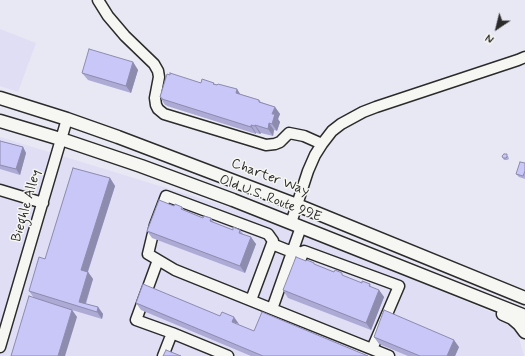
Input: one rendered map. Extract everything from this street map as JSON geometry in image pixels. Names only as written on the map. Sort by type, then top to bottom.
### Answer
[{"type":"main road","name":"Charter Way","points":[[0,98],[68,119],[118,137],[297,205],[525,298]]},
{"type":"main road","name":"Old U.S. Route 99E","points":[[0,121],[62,139],[233,200],[525,316]]},
{"type":"main road","points":[[296,225],[308,237],[504,314],[512,318],[525,332]]},
{"type":"street","points":[[98,0],[108,16],[125,36],[154,64],[158,71],[159,77],[155,98],[156,105],[164,114],[266,145],[280,142],[288,133],[304,136],[322,144]]},
{"type":"street","points":[[272,309],[293,250],[297,205],[308,171],[315,155],[332,131],[340,124],[376,107],[525,57]]},
{"type":"street","name":"Bieghle Alley","points":[[0,347],[68,119]]},
{"type":"street","points":[[0,190],[42,203]]},
{"type":"street","points":[[250,300],[273,241],[268,234],[166,196],[155,225],[148,254],[175,270],[389,356]]},
{"type":"street","points":[[272,244],[303,254]]},
{"type":"street","points":[[282,280],[291,282],[304,251],[399,286],[372,349]]},
{"type":"street","points":[[158,260],[136,320],[228,356]]},
{"type":"street","points":[[163,356],[172,333]]},
{"type":"shaded area","points":[[0,29],[36,43],[18,92],[0,86]]},
{"type":"shaded area","points":[[0,137],[281,223],[496,314],[518,334],[524,356],[0,356]]},
{"type":"building","points":[[89,49],[133,62],[126,86],[82,73]]},
{"type":"building","points":[[170,73],[201,83],[202,79],[214,83],[213,84],[237,89],[236,93],[275,107],[272,114],[275,114],[272,124],[269,123],[268,129],[255,125],[251,125],[251,127],[162,99],[160,97],[167,74],[170,75]]},
{"type":"building","points":[[0,141],[23,147],[16,169],[0,165]]},
{"type":"building","points":[[507,154],[506,158],[503,158],[502,156]]},
{"type":"building","points":[[520,162],[525,163],[525,171],[523,176],[516,174]]},
{"type":"building","points":[[73,168],[110,178],[81,270],[88,272],[79,302],[98,307],[97,312],[29,291],[39,257],[45,259]]},
{"type":"building","points":[[159,200],[174,206],[175,204],[182,207],[181,209],[203,218],[204,216],[211,218],[210,221],[233,230],[233,227],[240,230],[239,233],[251,237],[240,266],[147,231]]},
{"type":"building","points":[[296,257],[306,261],[307,260],[334,272],[335,270],[342,273],[342,275],[362,283],[362,281],[370,284],[369,286],[379,290],[366,323],[283,290]]},
{"type":"building","points":[[143,284],[220,316],[222,312],[234,317],[232,322],[254,331],[262,312],[368,356],[263,356],[136,303]]},
{"type":"building","points":[[29,296],[72,310],[58,356],[11,356]]},
{"type":"building","points":[[384,310],[454,340],[447,356],[420,356],[374,337]]},
{"type":"building","points":[[166,350],[181,356],[163,356]]}]
